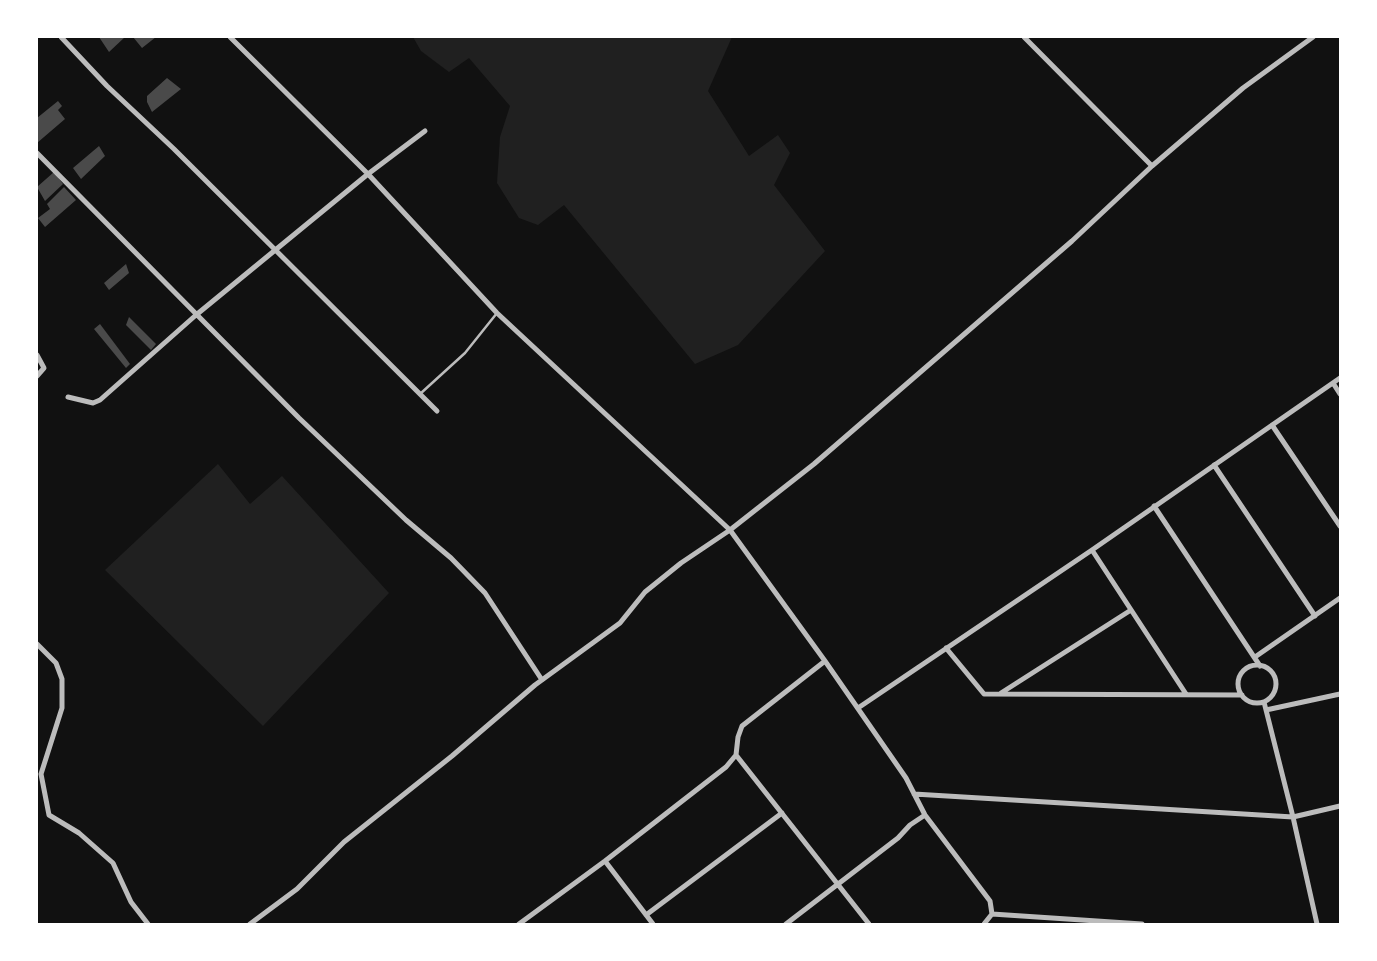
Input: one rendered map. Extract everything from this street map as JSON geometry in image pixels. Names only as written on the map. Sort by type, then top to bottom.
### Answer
[{"type":"street","points":[[61,37],[107,86],[174,149],[437,411]]},
{"type":"street","points":[[230,37],[368,174],[497,313],[730,530],[906,778],[925,816],[990,901],[992,914],[984,924]]},
{"type":"street","points":[[1024,37],[1152,166]]},
{"type":"street","points":[[250,924],[297,889],[344,842],[542,680],[620,623],[645,592],[814,464],[1072,241],[1152,166],[1243,88],[1313,37]]},
{"type":"street","points":[[68,397],[93,403],[100,400],[196,315],[368,174],[425,131]]},
{"type":"street","points":[[37,153],[309,428],[477,584],[542,680]]},
{"type":"street","points":[[37,355],[44,368],[37,376]]},
{"type":"street","points":[[858,708],[1340,378]]},
{"type":"street","points":[[1333,383],[1340,394]]},
{"type":"street","points":[[1272,425],[1340,526]]},
{"type":"street","points":[[1214,465],[1315,616]]},
{"type":"street","points":[[1154,506],[1260,666]]},
{"type":"street","points":[[1092,550],[1186,694]]},
{"type":"street","points":[[1255,657],[1340,598]]},
{"type":"street","points":[[999,695],[1131,610]]},
{"type":"street","points":[[37,644],[55,663],[62,679],[62,708],[41,774],[49,815],[79,833],[113,863],[131,902],[148,924]]},
{"type":"street","points":[[946,648],[984,694],[1242,695],[1252,702],[1264,702],[1273,694],[1276,683],[1271,672],[1260,666],[1248,668],[1238,683],[1242,695]]},
{"type":"street","points":[[519,924],[726,767],[736,755],[742,726],[825,661]]},
{"type":"street","points":[[1266,710],[1340,694]]},
{"type":"street","points":[[1264,702],[1317,924]]},
{"type":"street","points":[[736,755],[869,924]]},
{"type":"street","points":[[914,794],[1293,817],[1340,806]]},
{"type":"street","points":[[646,915],[782,813]]},
{"type":"street","points":[[786,924],[925,816]]},
{"type":"street","points":[[605,861],[653,924]]},
{"type":"street","points":[[992,914],[1142,924]]},
{"type":"lane","points":[[419,394],[465,353],[497,313]]},
{"type":"shaded area","points":[[413,37],[732,37],[708,91],[749,156],[778,135],[790,153],[774,185],[825,251],[738,345],[695,364],[564,205],[538,225],[519,218],[497,183],[500,137],[510,106],[469,58],[449,72],[421,51]]},
{"type":"shaded area","points":[[218,464],[250,504],[282,476],[389,593],[263,726],[105,570]]},
{"type":"building","points":[[99,37],[125,37],[109,52]]},
{"type":"building","points":[[133,37],[156,37],[142,48]]},
{"type":"building","points":[[167,78],[181,89],[152,112],[147,96]]},
{"type":"building","points":[[58,101],[62,106],[58,110],[65,119],[37,143],[37,118]]},
{"type":"building","points":[[99,146],[105,156],[81,179],[73,168]]},
{"type":"building","points":[[54,172],[63,184],[45,201],[37,187]]},
{"type":"building","points":[[64,187],[76,200],[45,227],[38,218],[50,209],[47,204]]},
{"type":"building","points":[[126,264],[129,273],[109,290],[104,283]]},
{"type":"building","points":[[129,317],[156,344],[151,350],[126,325]]},
{"type":"building","points":[[100,324],[130,364],[126,368],[94,329]]}]
